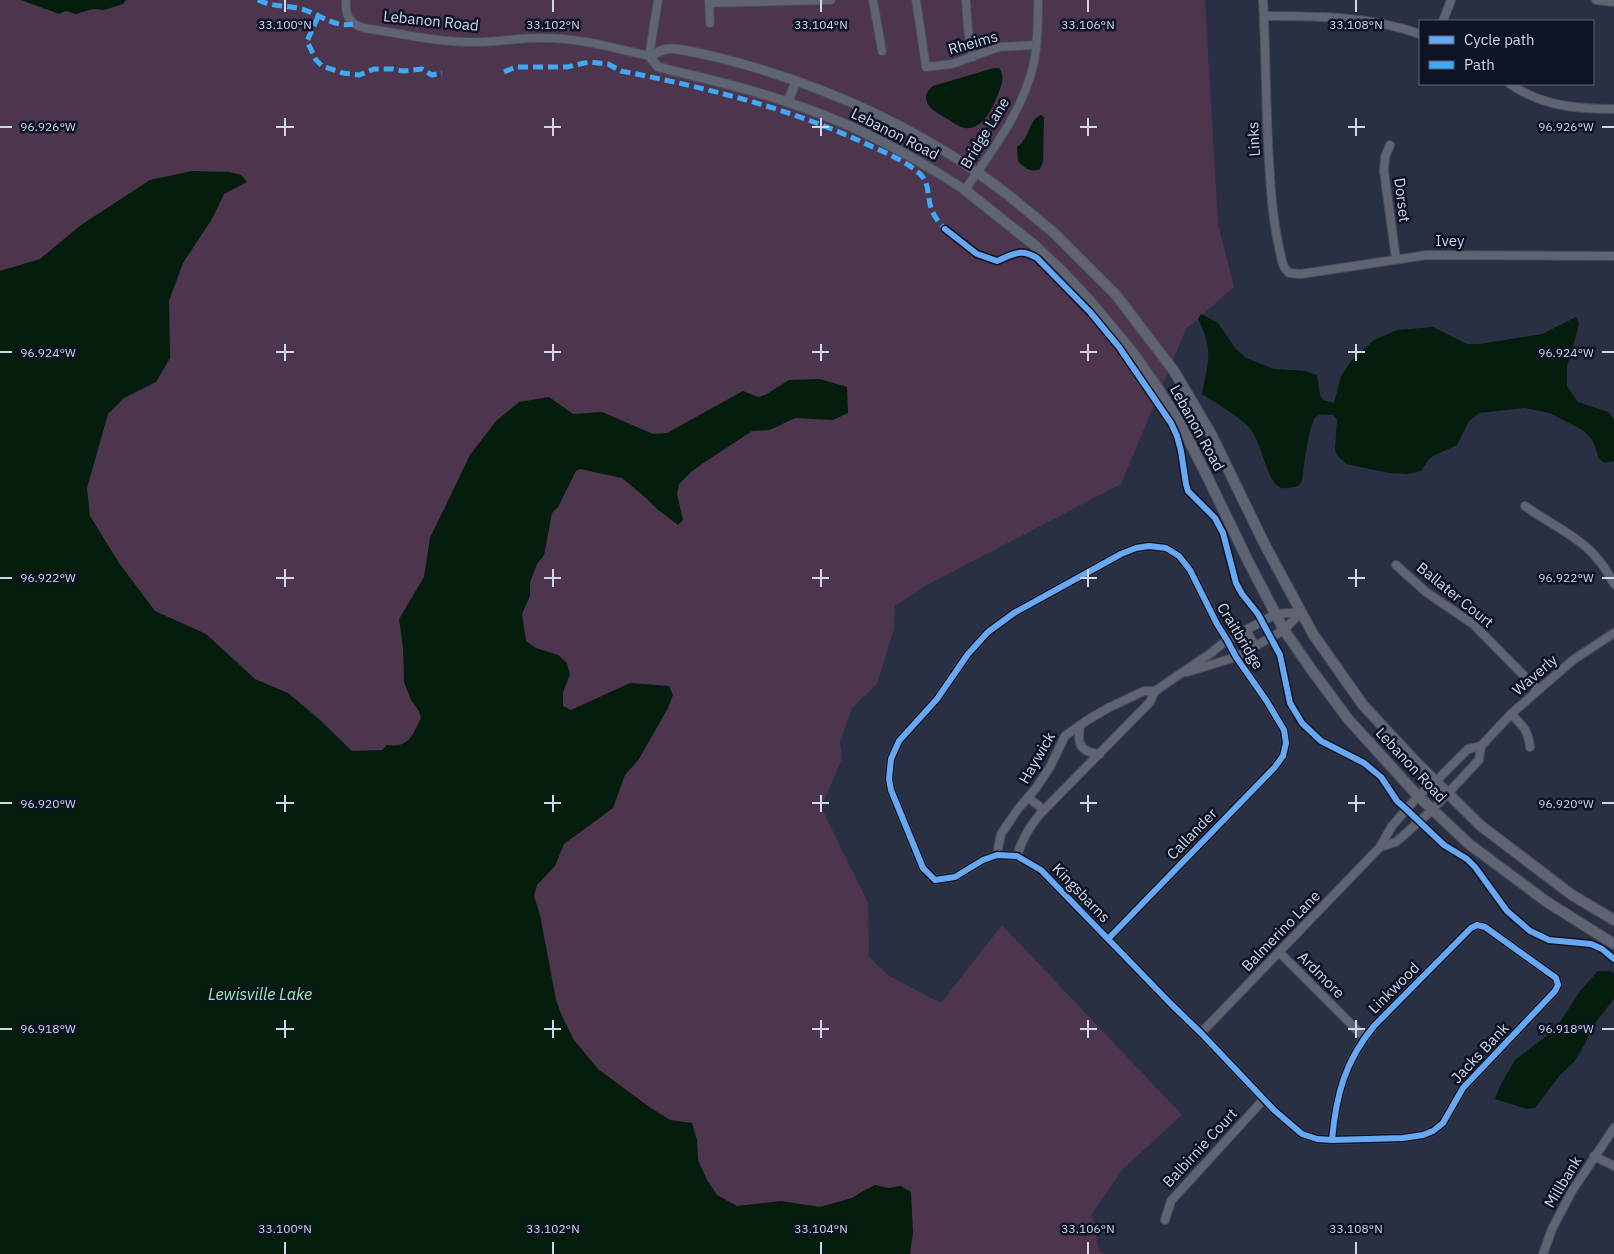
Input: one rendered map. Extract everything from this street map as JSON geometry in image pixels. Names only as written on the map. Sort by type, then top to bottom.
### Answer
[{"type":"main road","name":"Lebanon Road","points":[[977,172],[1053,232],[1116,294],[1174,371],[1211,434],[1264,545],[1313,634],[1363,704],[1415,761],[1481,826],[1572,895],[1614,920]]},
{"type":"main road","name":"Lebanon Road","points":[[965,190],[1033,244],[1062,271],[1134,354],[1185,433],[1284,630],[1348,719],[1418,796],[1469,844],[1512,878],[1566,915],[1614,944]]},
{"type":"street","name":"Lebanon Road","points":[[346,0],[349,19],[353,24],[364,28],[470,42],[531,38],[569,39],[650,56],[669,48],[765,70],[891,121],[946,151],[977,172]]},
{"type":"street","points":[[650,56],[658,0]]},
{"type":"street","points":[[710,23],[709,2],[831,0]]},
{"type":"street","points":[[873,0],[882,51]]},
{"type":"street","name":"Rheims","points":[[916,0],[926,67],[952,64],[999,47],[1036,45]]},
{"type":"street","points":[[966,0],[968,30],[974,57]]},
{"type":"street","name":"Bridge Lane","points":[[965,190],[1013,117],[1028,83],[1036,45],[1038,0]]},
{"type":"street","name":"Links","points":[[1263,0],[1266,109],[1273,210],[1282,261],[1288,273]]},
{"type":"street","points":[[1443,20],[1451,0]]},
{"type":"street","points":[[1596,0],[1614,2]]},
{"type":"street","points":[[1264,16],[1333,17],[1362,20],[1391,25],[1419,34]]},
{"type":"street","name":"Lebanon Road","points":[[650,56],[658,68],[730,85],[788,102],[859,130],[940,173],[965,190]]},
{"type":"street","points":[[788,102],[796,81]]},
{"type":"street","points":[[1512,85],[1534,98],[1557,105],[1614,109]]},
{"type":"street","name":"Dorset","points":[[1390,145],[1385,157],[1384,171],[1396,259]]},
{"type":"street","name":"Ivey","points":[[1288,273],[1301,274],[1441,254],[1614,256]]},
{"type":"street","points":[[1525,506],[1588,547],[1601,562],[1614,584]]},
{"type":"street","name":"Kingsbarns","points":[[1166,548],[1149,546],[1136,548],[1120,554],[1001,622],[988,632],[968,654],[937,699],[899,742],[891,759],[889,779],[891,790],[923,868],[935,880],[955,877],[983,860],[997,855],[1017,856],[1041,870],[1274,1110],[1302,1134],[1317,1139],[1332,1140],[1419,1136]]},
{"type":"street","name":"Craitbridge","points":[[1166,548],[1179,556],[1190,570],[1236,657],[1284,730],[1286,743]]},
{"type":"street","name":"Ballater Court","points":[[1396,565],[1426,592],[1477,628],[1538,690]]},
{"type":"street","name":"Haywick","points":[[997,855],[1001,834],[1050,767],[1065,736],[1108,708],[1144,691],[1155,690],[1228,640],[1276,614],[1301,612]]},
{"type":"street","name":"Haywick","points":[[1178,676],[1236,657],[1284,630],[1301,612]]},
{"type":"street","points":[[1246,630],[1255,646]]},
{"type":"street","name":"Waverly","points":[[1436,781],[1468,749],[1481,746],[1511,714],[1573,660],[1614,633]]},
{"type":"street","name":"Haywick","points":[[1017,856],[1021,842],[1028,830],[1044,810],[1150,702],[1155,690]]},
{"type":"street","points":[[1511,714],[1526,729],[1529,735],[1530,747]]},
{"type":"street","points":[[1080,725],[1079,745],[1084,750],[1100,754]]},
{"type":"street","name":"Callander","points":[[1108,939],[1275,767],[1283,756],[1286,743]]},
{"type":"street","name":"Waverly","points":[[1448,793],[1479,760],[1481,746]]},
{"type":"street","name":"Balmerino Lane","points":[[1201,1033],[1380,847],[1392,826],[1418,796],[1436,781]]},
{"type":"street","name":"Balmerino Lane","points":[[1380,847],[1396,842],[1448,793]]},
{"type":"street","points":[[1029,798],[1044,810]]},
{"type":"street","name":"Jacks Bank","points":[[1419,1136],[1433,1131],[1443,1122],[1463,1088],[1556,991],[1558,983],[1554,976],[1485,927],[1479,925]]},
{"type":"street","name":"Linkwood","points":[[1332,1140],[1336,1104],[1343,1080],[1352,1059],[1365,1038],[1374,1026],[1468,930],[1479,925]]},
{"type":"street","name":"Ardmore","points":[[1279,952],[1365,1038]]},
{"type":"street","name":"Balbirnie Court","points":[[1165,1220],[1171,1200],[1264,1099]]},
{"type":"street","name":"Millbank","points":[[1542,1254],[1556,1221],[1572,1191],[1614,1128]]},
{"type":"street","points":[[1594,1156],[1614,1166]]},
{"type":"shaded area","points":[[0,0],[1205,0],[1218,224],[1234,287],[1186,329],[1121,484],[927,585],[895,606],[894,629],[877,684],[852,708],[840,742],[842,759],[821,807],[868,903],[869,957],[889,976],[941,1003],[1002,925],[1182,1115],[1123,1169],[1092,1214],[1099,1251],[1105,1254],[474,1254],[0,779]]},
{"type":"water","points":[[21,0],[126,0],[123,4],[104,10],[93,9],[76,14],[66,11],[59,14]]},
{"type":"water","points":[[999,68],[1002,74],[1001,87],[989,112],[975,127],[961,127],[934,111],[928,104],[926,95],[933,86]]},
{"type":"water","points":[[1041,115],[1044,117],[1043,162],[1040,169],[1031,170],[1025,168],[1018,161],[1017,147],[1022,143],[1032,123]]},
{"type":"water","name":"Lewisville Lake","points":[[192,171],[229,172],[241,175],[247,182],[224,194],[212,219],[183,263],[169,301],[170,358],[156,382],[124,398],[108,414],[87,488],[90,516],[119,563],[155,611],[206,634],[255,679],[288,693],[319,719],[352,751],[382,750],[387,745],[405,743],[412,735],[421,718],[404,682],[403,647],[399,619],[424,577],[430,538],[470,455],[496,421],[519,402],[549,397],[573,414],[602,412],[653,434],[667,433],[743,391],[758,397],[765,395],[789,380],[820,379],[847,387],[848,413],[833,420],[795,418],[770,430],[752,431],[691,472],[679,484],[677,494],[683,520],[678,525],[622,478],[580,469],[576,471],[558,507],[552,513],[544,555],[537,564],[530,582],[530,596],[522,614],[526,641],[536,648],[558,655],[567,663],[570,675],[563,692],[563,706],[571,710],[630,683],[669,686],[673,695],[668,708],[639,759],[625,775],[613,808],[564,844],[555,866],[537,885],[534,896],[540,915],[556,1000],[574,1040],[598,1069],[648,1106],[670,1120],[692,1123],[697,1140],[698,1160],[707,1180],[717,1195],[737,1206],[781,1201],[820,1207],[852,1198],[875,1185],[889,1188],[901,1186],[911,1192],[913,1233],[910,1254],[0,1254],[0,271],[40,259],[81,225],[150,180]]},
{"type":"water","points":[[1201,314],[1218,323],[1236,349],[1246,358],[1274,369],[1305,371],[1317,375],[1320,395],[1323,400],[1334,403],[1341,376],[1351,361],[1374,340],[1397,330],[1433,327],[1467,344],[1480,344],[1542,334],[1576,317],[1579,323],[1567,366],[1567,386],[1578,402],[1608,412],[1614,419],[1614,461],[1605,463],[1599,459],[1593,441],[1584,431],[1550,413],[1524,408],[1479,413],[1469,421],[1457,445],[1433,456],[1421,471],[1408,474],[1389,473],[1346,464],[1337,455],[1335,450],[1337,420],[1333,415],[1319,415],[1315,418],[1310,431],[1302,481],[1298,486],[1281,488],[1270,475],[1256,439],[1247,425],[1202,394],[1208,348],[1198,319]]},
{"type":"water","points":[[1598,971],[1611,971],[1614,974],[1614,999],[1592,1027],[1585,1044],[1574,1062],[1560,1075],[1535,1108],[1527,1109],[1495,1099],[1501,1084],[1515,1060],[1549,1034],[1560,1022],[1580,991]]},
{"type":"marked path","points":[[258,0],[269,4],[308,11],[339,24],[353,24]]},
{"type":"marked path","points":[[318,17],[307,41],[316,60],[322,66],[343,73],[359,75],[374,69],[403,71],[422,69],[432,75],[442,73]]},
{"type":"marked path","points":[[504,72],[516,67],[567,67],[589,62],[608,64],[621,71],[713,91],[804,118],[884,152],[913,168],[925,181],[934,215],[949,232]]},
{"type":"cycle path","points":[[945,229],[977,254],[997,261],[1017,253],[1026,253],[1037,258],[1090,312],[1119,347],[1171,423],[1181,451],[1188,491],[1215,518],[1223,533],[1236,583],[1258,614],[1280,655],[1290,703],[1302,723],[1321,741],[1364,763],[1381,777],[1397,801],[1444,845],[1467,859],[1507,911],[1530,931],[1549,940],[1591,944],[1602,949],[1614,959]]},
{"type":"cycle path","points":[[1108,939],[1275,767],[1283,756],[1286,743],[1284,730],[1236,657],[1190,570],[1179,556],[1166,548],[1149,546],[1136,548],[1121,554],[1014,613],[988,632],[968,654],[937,699],[899,741],[891,759],[889,779],[891,790],[923,868],[935,880],[955,877],[983,860],[997,855],[1017,856],[1041,870],[1274,1110],[1302,1134],[1317,1139],[1332,1140],[1403,1138],[1423,1135],[1433,1131],[1443,1123],[1463,1088],[1555,991],[1558,985],[1556,978],[1485,927],[1477,925],[1471,928],[1374,1026],[1364,1039],[1349,1066],[1339,1093],[1332,1140]]}]
